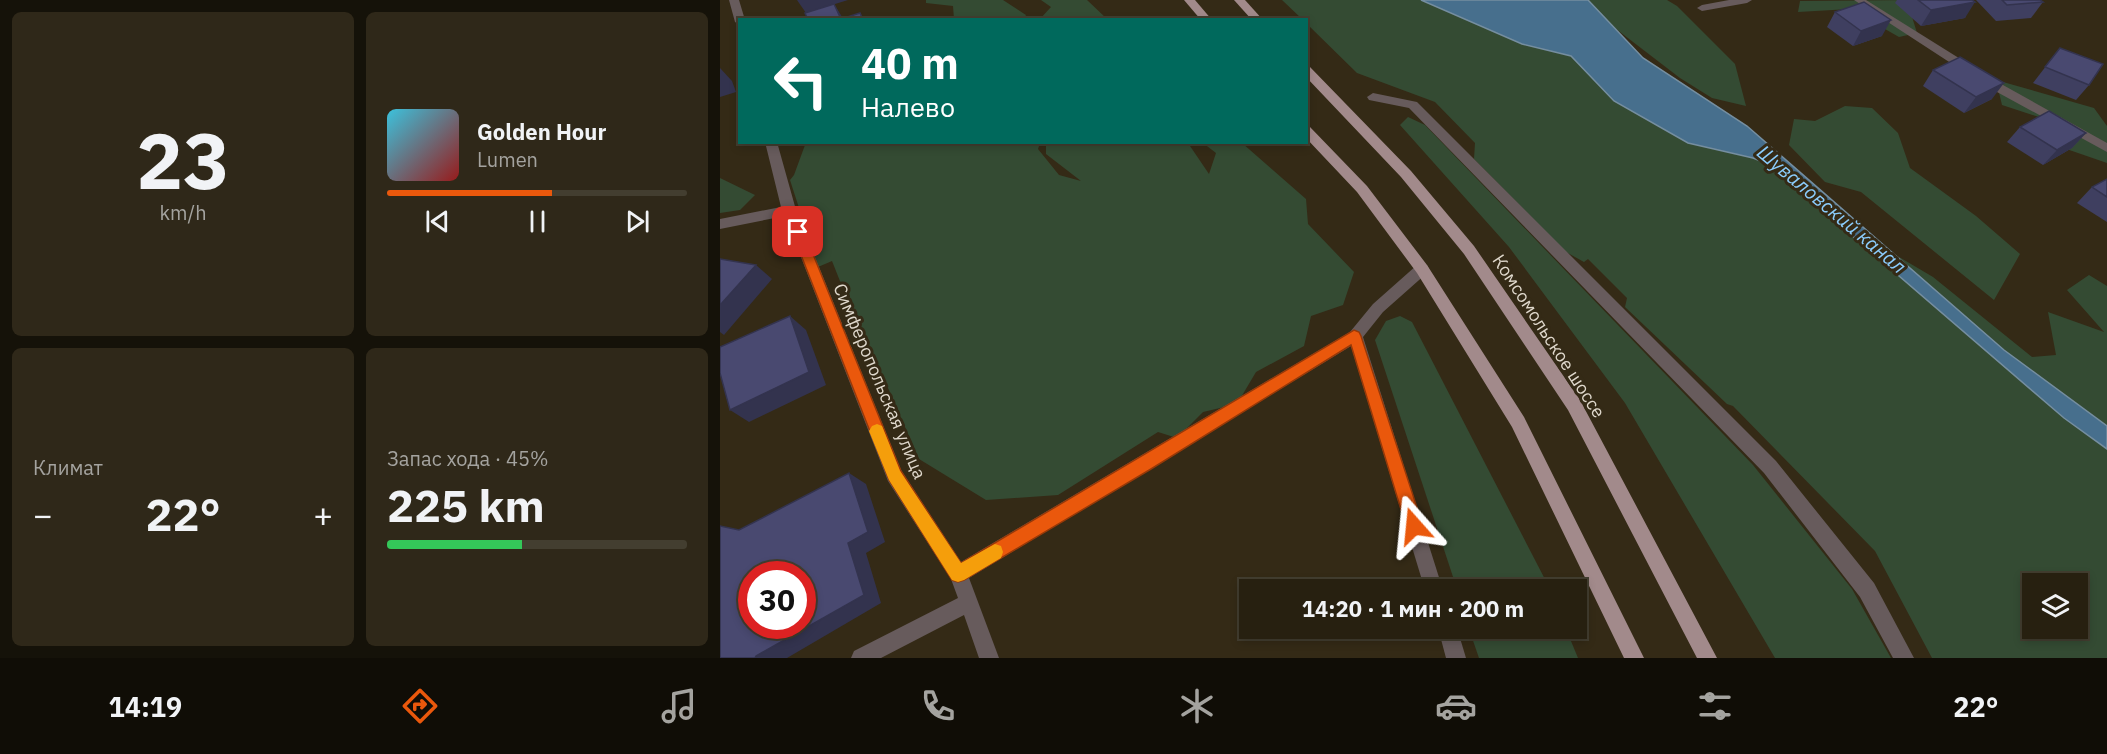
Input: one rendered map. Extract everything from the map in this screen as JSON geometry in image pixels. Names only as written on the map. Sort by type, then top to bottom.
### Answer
[{"type":"main road","points":[[1189,0],[1205,18]]},
{"type":"main road","points":[[1239,0],[1256,18]]},
{"type":"main road","name":"Комсомольское шоссе","points":[[1308,72],[1406,174],[1469,250],[1574,405],[1707,658]]},
{"type":"main road","points":[[1308,132],[1362,189],[1422,269],[1518,422],[1634,658]]},
{"type":"street","points":[[734,0],[739,18]]},
{"type":"street","points":[[1702,8],[1748,0]]},
{"type":"street","points":[[1859,0],[1990,83],[2107,148]]},
{"type":"street","points":[[1373,97],[1413,105],[1770,467],[1867,590],[1904,658]]},
{"type":"street","name":"Симферопольская улица","points":[[772,144],[789,210],[894,475],[958,574],[990,658]]},
{"type":"street","points":[[720,224],[789,210]]},
{"type":"street","points":[[958,574],[1155,458],[1354,336],[1378,308],[1422,269]]},
{"type":"street","points":[[1354,336],[1431,579]]},
{"type":"street","points":[[861,658],[968,603]]},
{"type":"street","points":[[1450,639],[1456,658]]},
{"type":"green space","points":[[926,0],[1003,0],[1026,15],[1024,18],[954,18],[953,6],[926,3]]},
{"type":"green space","points":[[1041,0],[1087,0],[1106,18],[1041,18],[1051,7]]},
{"type":"green space","points":[[1282,0],[1421,0],[1522,44],[1571,56],[1614,101],[1709,148],[1753,158],[1786,171],[1844,229],[1855,231],[1933,277],[2032,357],[2056,355],[2048,312],[2104,332],[2067,290],[2089,275],[2107,286],[2107,658],[1932,658],[1875,551],[1733,406],[1727,404],[1625,307],[1627,298],[1588,259],[1584,262],[1566,252],[1474,159],[1475,143],[1435,102],[1357,73],[1308,25],[1308,18],[1301,18]]},
{"type":"green space","points":[[1583,0],[1667,0],[1677,6],[1735,64],[1746,106],[1712,98],[1680,78],[1594,12]]},
{"type":"green space","points":[[1914,0],[1909,7],[1917,33],[1899,37],[1850,9],[1798,12],[1800,1]]},
{"type":"green space","points":[[1996,80],[2094,108],[2107,126],[2107,163],[2049,143],[2048,120],[2002,105]]},
{"type":"green space","points":[[1845,106],[1872,108],[1898,133],[1910,168],[1976,216],[2020,254],[1994,300],[1861,192],[1825,182],[1789,145],[1794,119],[1815,121]]},
{"type":"green space","points":[[1408,117],[1425,125],[1753,465],[1852,589],[1891,658],[1775,658],[1625,403],[1509,247],[1400,125]]},
{"type":"green space","points":[[1040,144],[1038,149],[1059,175],[1081,181],[1046,154],[1046,144],[1189,144],[1209,174],[1216,153],[1204,144],[1243,144],[1306,199],[1308,224],[1354,272],[1343,305],[1311,316],[1304,346],[1256,372],[1237,404],[1203,412],[1177,438],[1158,432],[1058,495],[986,500],[919,459],[871,349],[867,349],[832,261],[818,267],[790,180],[805,145]]},
{"type":"green space","points":[[720,178],[755,195],[740,210],[720,213]]},
{"type":"green space","points":[[1400,316],[1412,322],[1545,579],[1454,579],[1375,340],[1386,321]]},
{"type":"green space","points":[[1472,639],[1570,639],[1578,658],[1479,658]]},
{"type":"water","name":"Шуваловский канал","points":[[1421,0],[1588,0],[1643,58],[1747,126],[2004,350],[2107,426],[2107,449],[2064,418],[1834,220],[1786,171],[1753,158],[1688,143],[1614,101],[1571,56],[1522,44]]},
{"type":"building","points":[[1918,0],[1972,0],[1975,2],[1931,10]]},
{"type":"building","points":[[2002,0],[2040,0],[2043,2],[2007,5]]},
{"type":"building","points":[[1864,2],[1891,20],[1861,31],[1835,12]]},
{"type":"building","points":[[834,4],[841,18],[807,18],[805,13]]},
{"type":"building","points":[[860,13],[862,18],[844,18]]},
{"type":"building","points":[[2060,48],[2103,64],[2089,85],[2045,67]]},
{"type":"building","points":[[1960,57],[2004,83],[1976,97],[1933,70]]},
{"type":"building","points":[[2049,111],[2086,133],[2057,150],[2020,127]]},
{"type":"building","points":[[2107,179],[2107,197],[2092,187]]},
{"type":"building","points":[[720,259],[756,265],[720,305]]},
{"type":"building","points":[[790,316],[809,372],[730,410],[720,373],[720,347]]},
{"type":"building","points":[[849,473],[868,532],[848,543],[864,595],[816,622],[816,561],[738,561],[738,639],[786,639],[755,658],[720,658],[720,526],[739,530]]},
{"type":"slow traffic","points":[[877,431],[894,475],[958,574],[995,552]]},
{"type":"route","points":[[798,232],[894,475],[958,574],[1145,464],[1354,336],[1414,526]]}]
